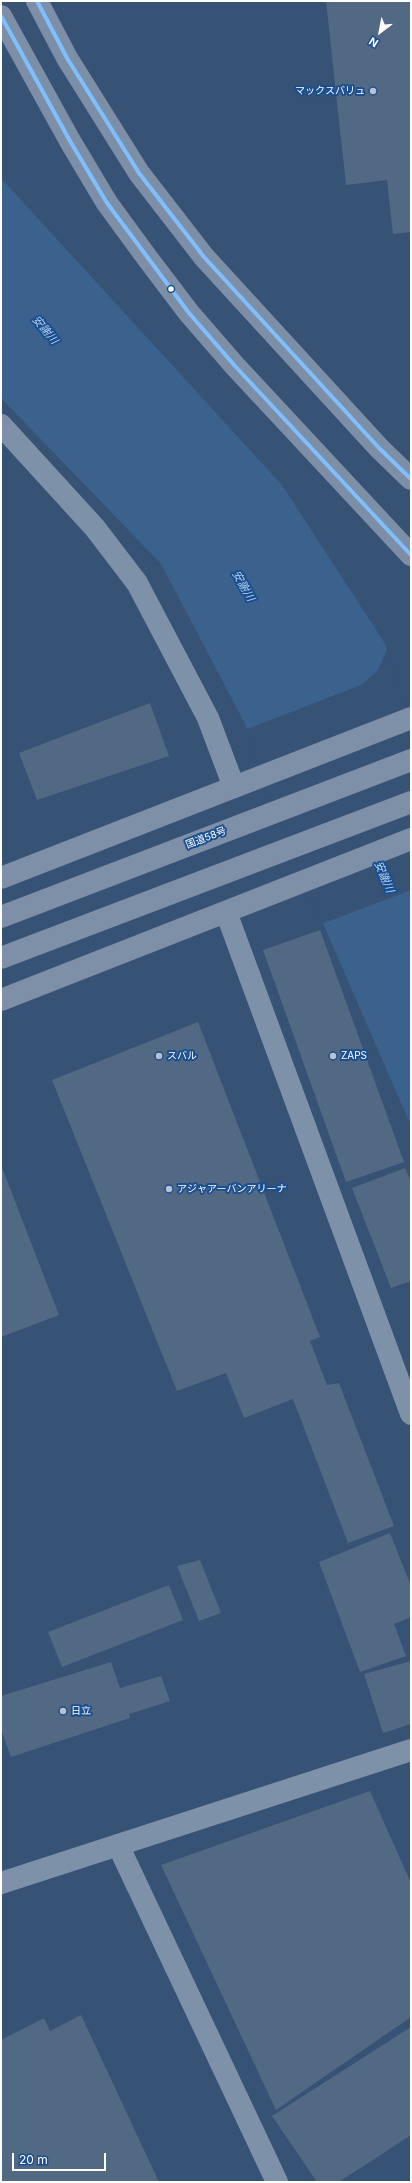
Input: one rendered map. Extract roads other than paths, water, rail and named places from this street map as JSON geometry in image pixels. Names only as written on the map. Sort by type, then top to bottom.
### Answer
[{"type":"highway","points":[[1,878],[411,718]]},
{"type":"highway","name":"国道58号","points":[[1,917],[411,760]]},
{"type":"highway","points":[[1,958],[411,802]]},
{"type":"highway","points":[[1,1000],[411,839]]},
{"type":"main road","points":[[37,1],[67,58],[139,173],[204,257],[411,479]]},
{"type":"main road","points":[[1,16],[70,141],[107,203],[189,313],[235,366],[411,555]]},
{"type":"street","points":[[1,425],[95,528],[137,584],[208,718],[234,787]]},
{"type":"street","points":[[226,912],[411,1414]]},
{"type":"street","points":[[1,1883],[411,1750]]},
{"type":"street","points":[[118,1845],[277,2182]]},
{"type":"water","name":"安謝川","points":[[1,178],[282,485],[386,645],[411,739],[411,1126],[322,921],[245,724],[161,564],[1,398]]},
{"type":"place","name":"マックスバリュ","points":[[373,91]]},
{"type":"place","name":"スバル","points":[[159,1056]]},
{"type":"place","name":"ZAPS","points":[[333,1056]]},
{"type":"place","name":"アジャアーバンアリーナ","points":[[169,1189]]},
{"type":"place","name":"日立","points":[[63,1711]]}]
